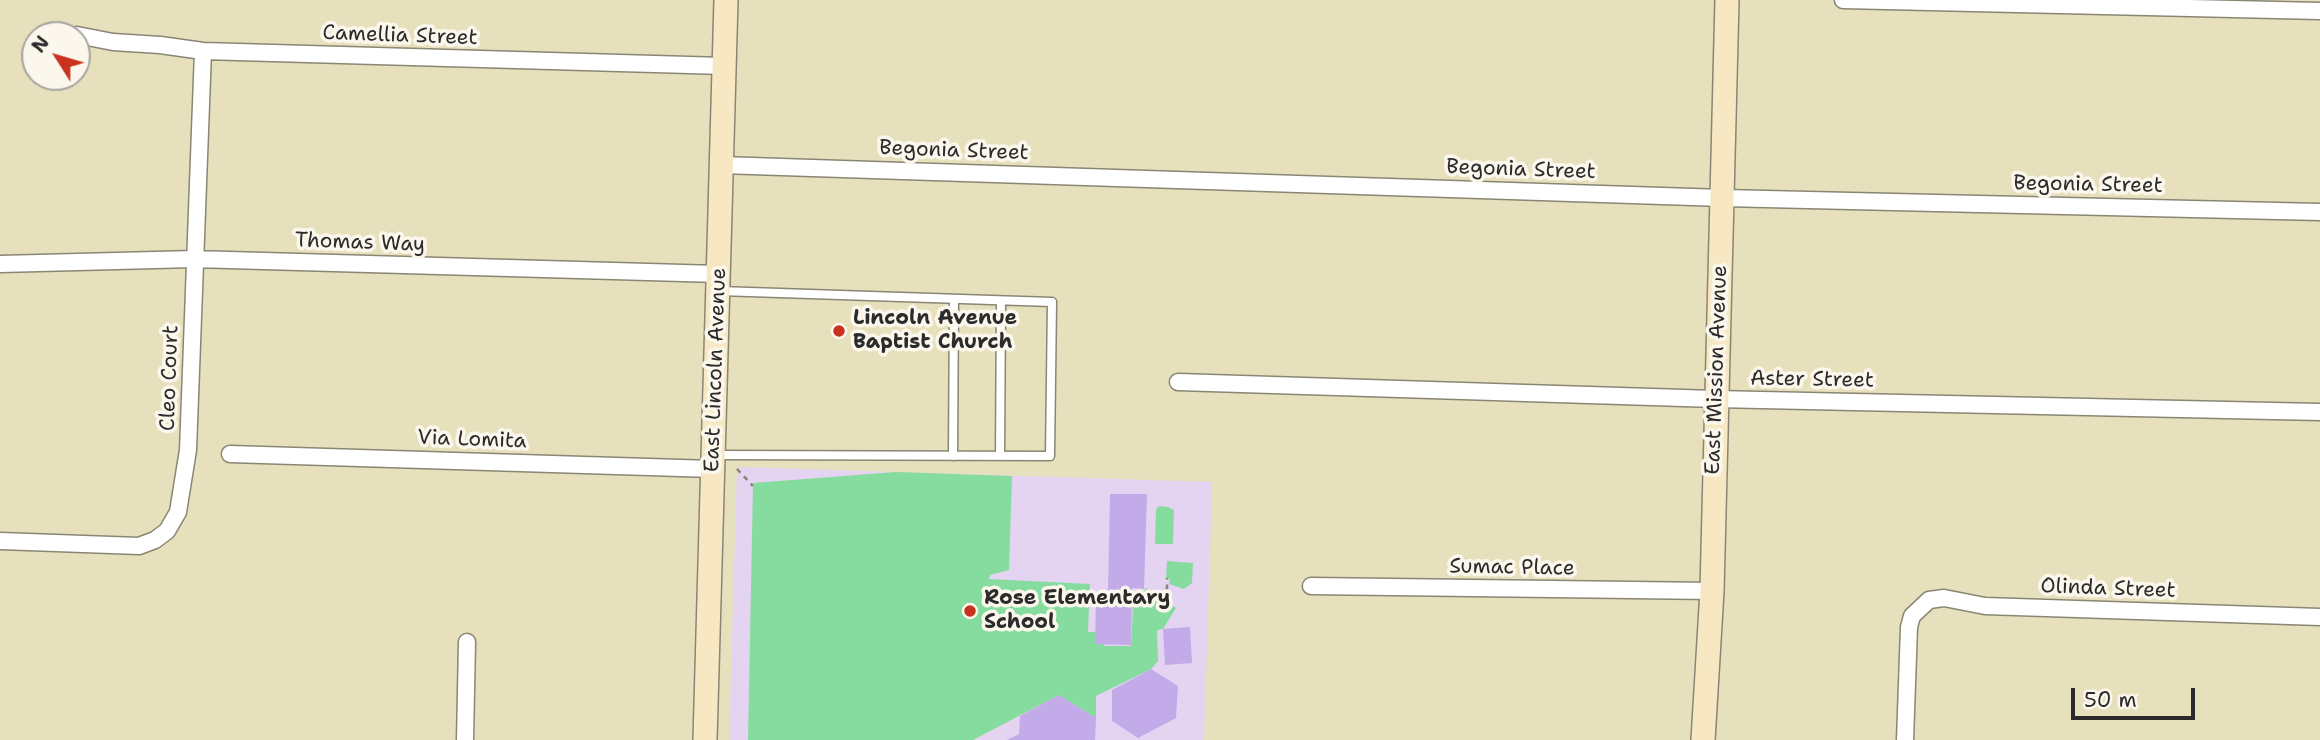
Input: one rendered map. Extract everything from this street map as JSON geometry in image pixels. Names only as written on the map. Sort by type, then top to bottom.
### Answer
[{"type":"main road","name":"East Lincoln Avenue","points":[[705,740],[726,0]]},
{"type":"main road","name":"East Mission Avenue","points":[[1703,740],[1712,591],[1727,0]]},
{"type":"street","points":[[1843,0],[2320,11]]},
{"type":"street","name":"Camellia Street","points":[[91,38],[203,51],[724,66]]},
{"type":"street","name":"Cleo Court","points":[[0,541],[139,546],[155,540],[167,531],[178,512],[188,450],[203,51]]},
{"type":"street","name":"Begonia Street","points":[[721,165],[1723,198],[2320,212]]},
{"type":"street","name":"Thomas Way","points":[[0,264],[194,259],[718,283]]},
{"type":"street","name":"Aster Street","points":[[1178,382],[1715,399],[2320,412]]},
{"type":"street","name":"Via Lomita","points":[[230,454],[713,462]]},
{"type":"street","name":"Sumac Place","points":[[1311,586],[1712,591]]},
{"type":"street","name":"Olinda Street","points":[[1905,740],[1909,626],[1913,616],[1929,600],[1944,598],[1985,606],[2320,617]]},
{"type":"street","points":[[465,740],[467,642]]},
{"type":"lane","points":[[713,462],[1050,456],[1052,302],[954,299],[718,283]]},
{"type":"lane","points":[[953,456],[954,299]]},
{"type":"lane","points":[[1000,456],[1001,301]]},
{"type":"path","points":[[737,469],[753,486]]},
{"type":"path","points":[[1160,597],[1167,588],[1167,578]]},
{"type":"shaded area","name":"Rose Elementary School","points":[[737,467],[1212,482],[1204,740],[729,740]]},
{"type":"green space","name":"Rose Elementary School","points":[[896,472],[1012,476],[1009,570],[990,575],[989,579],[1090,584],[1088,632],[1095,632],[1105,646],[1131,646],[1133,606],[1146,588],[1176,608],[1163,629],[1157,630],[1158,661],[1151,669],[1096,696],[1096,718],[1059,695],[973,740],[748,740],[753,483]]},
{"type":"green space","points":[[1159,506],[1174,510],[1173,544],[1155,544],[1156,510]]},
{"type":"green space","points":[[1167,561],[1193,563],[1192,583],[1184,589],[1169,584],[1170,579],[1166,578]]},
{"type":"building","points":[[1110,494],[1147,494],[1144,589],[1132,588],[1132,593],[1108,592]]},
{"type":"building","points":[[1096,599],[1132,600],[1131,645],[1095,644]]},
{"type":"building","points":[[1190,627],[1192,663],[1165,665],[1163,629]]},
{"type":"building","points":[[1151,669],[1178,686],[1176,718],[1138,738],[1112,721],[1112,690]]},
{"type":"building","points":[[1059,695],[1096,718],[1095,740],[1007,740],[1019,734],[1020,716]]},
{"type":"place","name":"Lincoln Avenue Baptist Church","points":[[839,331]]},
{"type":"place","name":"Rose Elementary School","points":[[970,611]]}]
